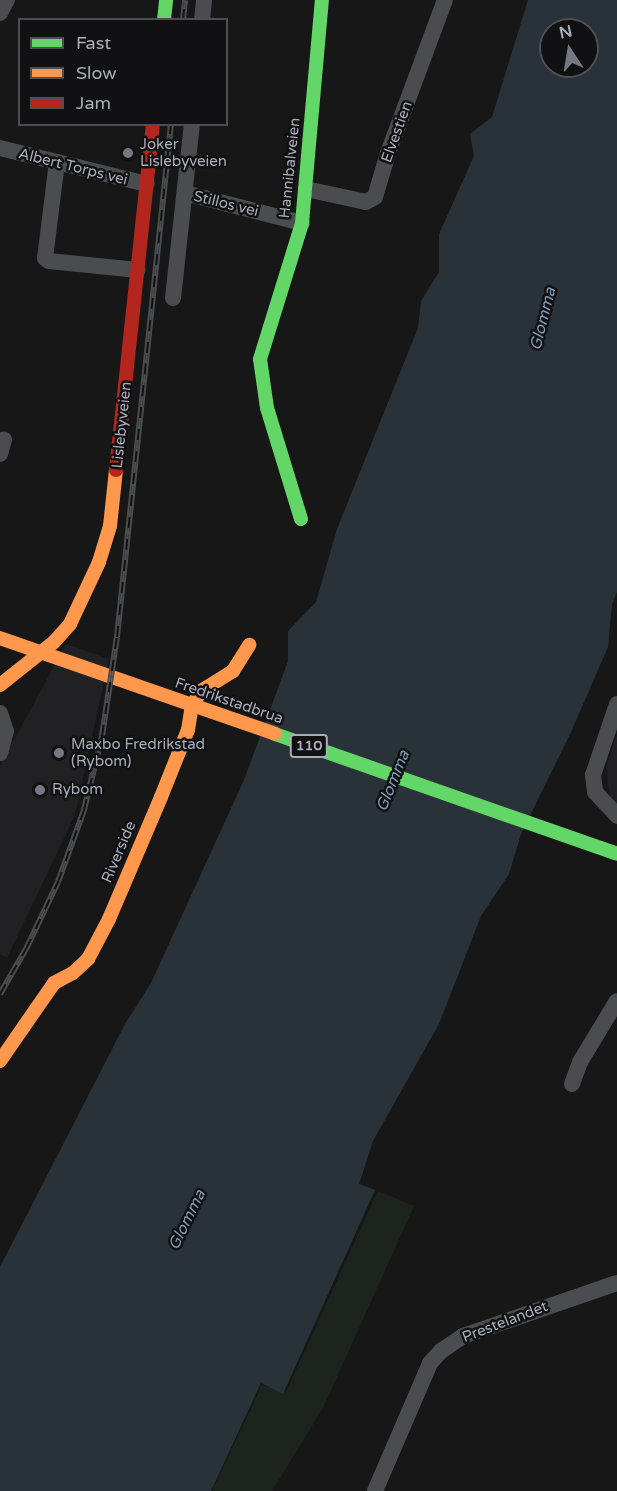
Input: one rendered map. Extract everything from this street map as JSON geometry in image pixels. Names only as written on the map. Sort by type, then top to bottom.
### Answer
[{"type":"main road","points":[[164,18],[165,0]]},
{"type":"main road","name":"Hannibalveien","points":[[302,519],[261,379],[260,359],[266,333],[302,223],[322,0]]},
{"type":"main road","name":"Lislebyveien","points":[[0,685],[54,642],[70,624],[99,562],[110,526],[116,490],[153,126]]},
{"type":"main road","name":"Fredrikstadbrua","points":[[0,638],[617,854]]},
{"type":"main road","name":"Riverside","points":[[0,1061],[54,983],[73,973],[88,959],[109,919],[161,797],[188,730],[192,706],[201,692],[233,671],[249,645]]},
{"type":"street","points":[[0,14],[7,0]]},
{"type":"street","points":[[202,18],[204,0]]},
{"type":"street","name":"Elvestien","points":[[306,189],[366,202],[375,197],[388,153],[445,0]]},
{"type":"street","points":[[173,298],[192,126]]},
{"type":"street","name":"Albert Torps vei","points":[[0,148],[147,184]]},
{"type":"street","points":[[57,162],[45,258],[49,261],[138,270]]},
{"type":"street","name":"Stillos vei","points":[[185,193],[302,223]]},
{"type":"street","points":[[617,704],[593,775],[595,792],[617,816]]},
{"type":"street","points":[[0,713],[6,731],[0,753]]},
{"type":"street","points":[[572,1084],[580,1062],[617,1000]]},
{"type":"street","name":"Prestelandet","points":[[375,1491],[430,1364],[441,1351],[463,1336],[617,1283]]},
{"type":"shaded area","name":"Rybom","points":[[66,644],[109,659],[75,815],[7,958],[0,954],[0,766]]},
{"type":"shaded area","points":[[617,734],[617,811],[611,804],[606,767]]},
{"type":"shaded area","points":[[378,1191],[414,1206],[323,1408],[272,1491],[212,1491],[262,1385],[286,1392]]},
{"type":"water","name":"Glomma","points":[[528,0],[617,0],[617,592],[612,604],[608,647],[571,732],[521,834],[509,874],[481,916],[439,1024],[373,1141],[359,1184],[375,1190],[283,1394],[261,1383],[211,1491],[0,1491],[0,1267],[125,1024],[151,983],[244,780],[288,661],[288,631],[316,602],[337,529],[418,328],[421,301],[439,272],[439,234],[474,156],[470,134],[492,117]]},
{"type":"railway","points":[[183,18],[185,0]]},
{"type":"railway","points":[[0,994],[26,949],[58,882],[84,810],[102,736],[117,637],[171,126]]},
{"type":"traffic: fast","points":[[164,18],[166,0]]},
{"type":"traffic: fast","points":[[301,519],[267,408],[260,359],[302,223],[322,0]]},
{"type":"traffic: fast","points":[[275,734],[617,854]]},
{"type":"traffic: slow","points":[[0,685],[54,642],[70,624],[99,562],[110,526],[116,470]]},
{"type":"traffic: slow","points":[[0,638],[275,734]]},
{"type":"traffic: slow","points":[[0,1061],[54,983],[73,973],[88,959],[109,919],[161,797],[188,730],[192,706],[201,691],[233,671],[249,645]]},
{"type":"traffic: jam","points":[[116,470],[153,126]]},
{"type":"place","name":"Joker Lislebyveien","points":[[128,153]]},
{"type":"place","name":"Maxbo Fredrikstad (Rybom)","points":[[59,753]]},
{"type":"place","name":"Rybom","points":[[40,790]]}]
